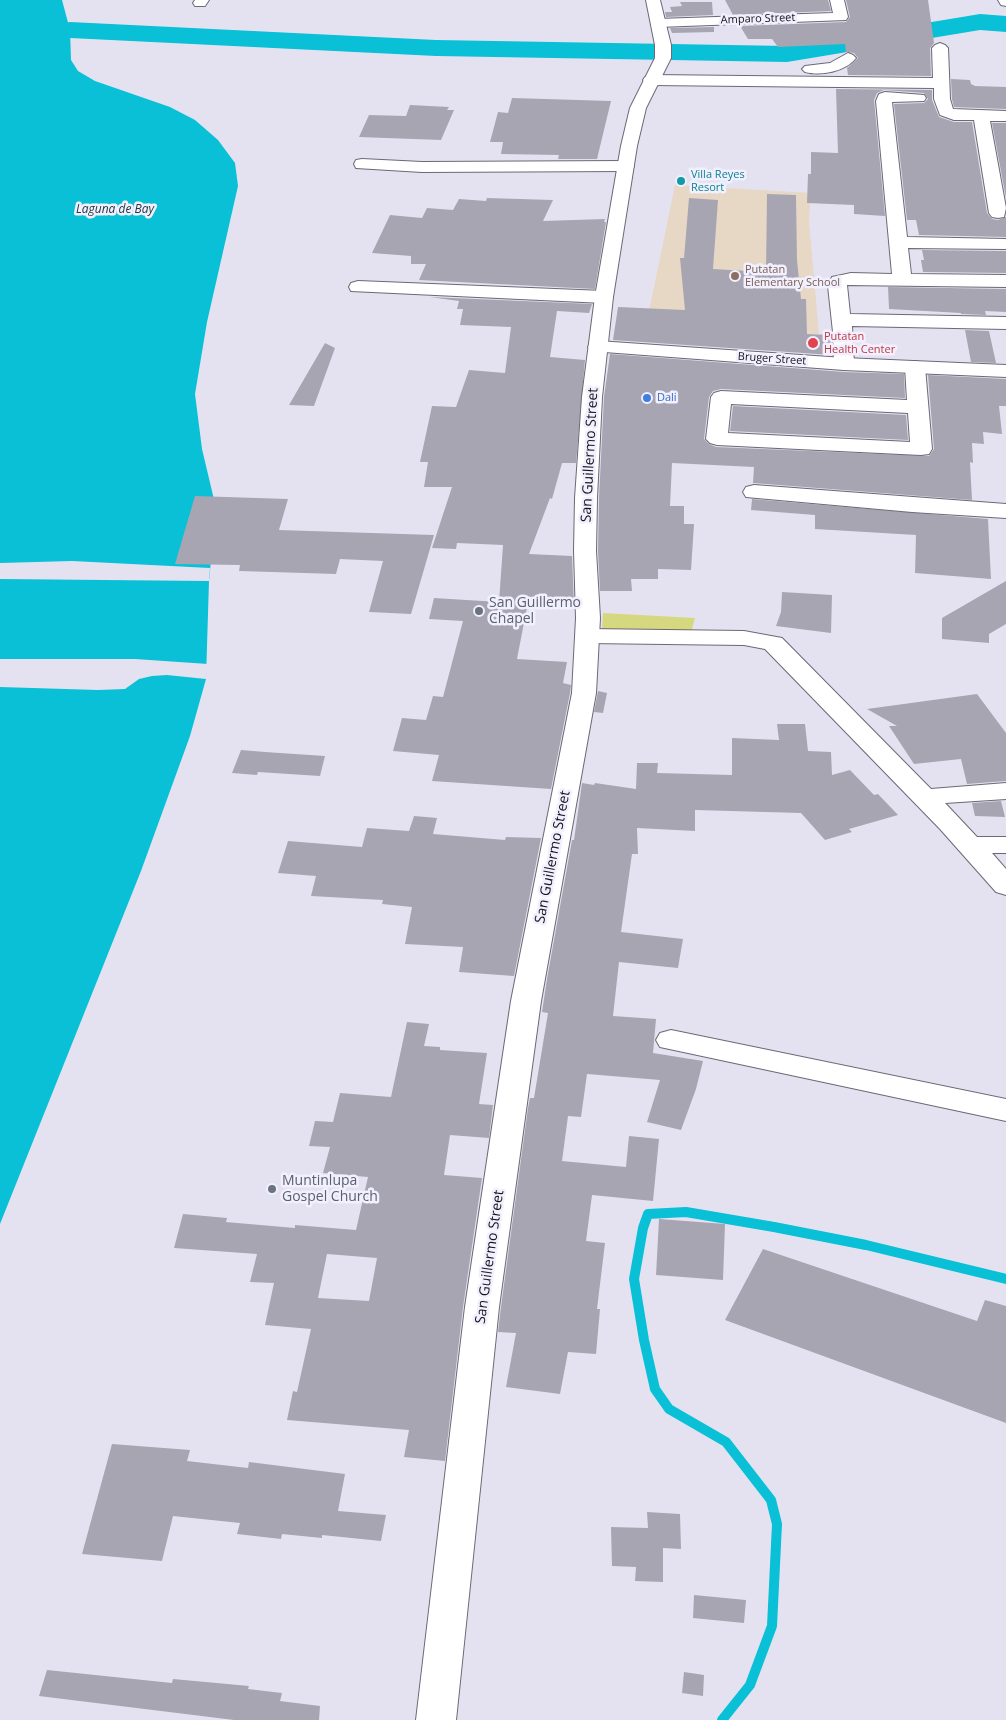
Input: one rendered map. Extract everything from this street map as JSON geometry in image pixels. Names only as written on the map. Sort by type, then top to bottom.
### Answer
[{"type":"street","points":[[653,0],[658,23],[658,63]]},
{"type":"street","name":"Amparo Street","points":[[658,23],[841,17],[837,0]]},
{"type":"street","points":[[940,48],[942,91],[946,112],[948,114],[1006,116]]},
{"type":"street","points":[[658,63],[742,71],[833,68],[855,60],[844,80]]},
{"type":"street","points":[[658,63],[942,91]]},
{"type":"street","name":"San Guillermo Street","points":[[436,1720],[483,1300],[526,1001],[584,693],[588,618],[585,551],[587,456],[604,297],[626,166],[638,108],[658,63]]},
{"type":"street","points":[[902,279],[884,99],[894,96],[942,91]]},
{"type":"street","points":[[981,115],[1000,209]]},
{"type":"street","points":[[362,164],[422,167],[626,166]]},
{"type":"street","points":[[898,242],[1006,244]]},
{"type":"street","points":[[844,364],[841,320],[836,286],[839,281],[851,279],[902,279],[1006,281]]},
{"type":"street","points":[[358,287],[604,297]]},
{"type":"street","points":[[841,320],[1006,323]]},
{"type":"street","name":"Bruger Street","points":[[598,347],[844,364],[1006,371]]},
{"type":"street","points":[[915,368],[918,407],[921,449],[717,439],[721,398],[918,407]]},
{"type":"street","points":[[754,492],[865,501],[922,508],[1006,511]]},
{"type":"street","points":[[587,636],[744,638],[773,643],[926,797],[995,846],[1006,886]]},
{"type":"street","points":[[926,797],[1006,791]]},
{"type":"street","points":[[671,1040],[1006,1110]]},
{"type":"shaded area","name":"Putatan Elementary School","points":[[675,185],[811,193],[809,221],[819,334],[771,335],[645,331]]},
{"type":"green space","points":[[603,613],[695,618],[691,633],[602,629]]},
{"type":"water","name":"Laguna de Bay","points":[[0,0],[62,0],[70,30],[71,60],[78,71],[95,81],[170,107],[195,120],[218,140],[235,163],[238,186],[207,322],[195,394],[202,449],[216,508],[209,581],[206,679],[190,736],[141,871],[0,1224]]},
{"type":"pier","points":[[72,561],[210,568],[209,581],[0,579],[0,563]]},
{"type":"pier","points":[[0,659],[135,659],[208,664],[206,679],[167,675],[152,676],[139,679],[125,689],[98,690],[0,687]]},
{"type":"building","points":[[725,0],[828,0],[831,11],[733,15]]},
{"type":"building","points":[[846,0],[928,0],[934,43],[930,48],[931,76],[848,75],[847,68],[858,58],[854,53],[846,52],[845,44],[778,47],[772,39],[748,39],[740,26],[846,22],[850,17]]},
{"type":"building","points":[[680,2],[712,2],[713,15],[666,17],[665,12],[672,12],[670,7],[682,6]]},
{"type":"building","points":[[714,27],[714,32],[672,33],[670,28]]},
{"type":"building","points":[[951,79],[970,80],[971,84],[975,86],[1006,87],[1006,109],[954,107]]},
{"type":"building","points":[[836,89],[932,90],[932,100],[939,117],[954,122],[972,122],[987,213],[992,219],[998,220],[1006,217],[1006,237],[919,235],[916,220],[907,220],[894,104],[924,103],[928,99],[924,93],[884,90],[877,93],[874,100],[885,216],[854,214],[854,205],[807,203],[808,174],[811,174],[811,152],[838,153]]},
{"type":"building","points":[[512,98],[611,101],[597,159],[558,159],[559,155],[501,154],[503,142],[490,142],[498,112],[508,113]]},
{"type":"building","points":[[410,105],[449,107],[447,110],[454,110],[441,140],[359,137],[369,115],[406,116]]},
{"type":"building","points":[[992,123],[1006,123],[1006,198]]},
{"type":"building","points":[[767,194],[796,195],[797,260],[801,299],[806,299],[807,334],[831,335],[832,355],[613,340],[618,307],[685,310],[680,258],[684,258],[689,198],[718,200],[713,269],[766,272]]},
{"type":"building","points":[[487,198],[553,200],[543,221],[605,219],[595,289],[419,280],[426,264],[411,264],[411,256],[372,253],[390,215],[422,218],[427,208],[453,210],[459,199],[486,201]]},
{"type":"building","points":[[922,250],[1006,251],[1006,273],[923,272],[921,260],[924,260]]},
{"type":"building","points":[[888,287],[1006,289],[1006,312],[985,311],[986,315],[889,309]]},
{"type":"building","points":[[429,297],[592,304],[589,313],[557,311],[550,357],[585,360],[576,463],[562,463],[552,499],[550,498],[529,554],[572,556],[574,605],[528,602],[517,659],[567,662],[563,683],[571,685],[570,693],[551,789],[432,781],[439,755],[393,751],[402,718],[426,720],[433,696],[443,697],[463,621],[429,619],[434,598],[499,602],[503,545],[457,543],[456,549],[432,548],[452,487],[424,487],[428,462],[420,462],[432,406],[456,407],[469,370],[505,373],[511,327],[460,325],[463,309],[457,309],[459,301]]},
{"type":"building","points":[[965,330],[989,331],[996,363],[971,362]]},
{"type":"building","points":[[325,343],[335,348],[314,406],[289,405]]},
{"type":"building","points":[[610,354],[844,372],[904,374],[905,398],[721,389],[713,391],[709,397],[704,439],[716,447],[929,456],[934,449],[928,375],[1006,379],[1006,406],[999,406],[1002,434],[983,432],[984,444],[972,443],[973,463],[970,462],[972,500],[753,483],[754,467],[672,463],[670,506],[684,506],[684,524],[694,524],[691,570],[658,569],[658,579],[631,579],[632,591],[600,591],[598,551],[599,498],[604,397]]},
{"type":"building","points":[[733,406],[906,415],[908,440],[730,431]]},
{"type":"building","points":[[195,496],[288,499],[279,530],[434,535],[411,614],[369,612],[383,561],[340,559],[336,574],[239,571],[240,565],[175,564]]},
{"type":"building","points":[[752,499],[988,519],[991,579],[915,573],[916,535],[815,529],[815,515],[751,510]]},
{"type":"building","points":[[1006,581],[1006,624],[989,634],[989,643],[942,639],[942,618]]},
{"type":"building","points":[[782,592],[832,595],[831,633],[776,626],[781,612]]},
{"type":"building","points":[[598,691],[607,693],[603,713],[594,712]]},
{"type":"building","points":[[977,694],[1006,733],[1006,781],[967,784],[961,759],[914,764],[889,726],[897,726],[867,709]]},
{"type":"building","points":[[777,724],[805,724],[808,751],[831,752],[832,775],[850,770],[874,795],[878,794],[898,815],[849,829],[852,832],[825,840],[801,813],[695,810],[695,831],[637,828],[638,854],[632,854],[621,932],[683,939],[678,968],[619,962],[613,1016],[656,1019],[653,1053],[703,1061],[696,1089],[681,1130],[647,1122],[660,1080],[587,1074],[581,1117],[568,1116],[562,1161],[626,1167],[629,1136],[659,1139],[653,1201],[592,1195],[586,1241],[605,1243],[597,1309],[600,1309],[596,1354],[568,1352],[560,1394],[506,1387],[516,1333],[498,1332],[501,1307],[528,1108],[530,1098],[534,1098],[548,1013],[542,1012],[547,979],[572,840],[574,840],[582,783],[636,789],[637,763],[658,763],[657,773],[732,775],[732,738],[779,740]]},
{"type":"building","points":[[241,750],[325,756],[320,776],[258,772],[257,775],[232,773]]},
{"type":"building","points":[[1001,801],[1005,817],[975,816],[972,803]]},
{"type":"building","points":[[414,816],[437,818],[433,834],[505,840],[506,837],[541,838],[514,976],[459,972],[463,947],[405,944],[412,907],[382,904],[383,900],[311,896],[316,876],[278,873],[288,841],[362,847],[367,828],[409,831]]},
{"type":"building","points":[[407,1022],[429,1024],[424,1046],[440,1047],[440,1050],[487,1053],[479,1104],[493,1105],[489,1138],[450,1135],[444,1175],[482,1178],[463,1307],[445,1461],[404,1457],[409,1430],[287,1420],[293,1391],[297,1392],[311,1329],[265,1325],[274,1283],[250,1282],[257,1254],[174,1248],[183,1214],[227,1218],[226,1222],[295,1228],[295,1225],[356,1230],[368,1177],[323,1173],[330,1147],[309,1146],[315,1121],[333,1122],[340,1093],[391,1097]],"holes":[[[327,1254],[377,1258],[369,1301],[318,1298]]]},
{"type":"building","points":[[659,1219],[725,1224],[723,1280],[656,1275]]},
{"type":"building","points":[[763,1249],[977,1321],[985,1300],[1006,1306],[1006,1423],[725,1320]]},
{"type":"building","points":[[112,1444],[190,1450],[187,1461],[248,1468],[249,1462],[345,1474],[338,1511],[386,1515],[381,1541],[322,1535],[322,1538],[282,1534],[281,1539],[237,1534],[240,1523],[173,1516],[162,1561],[82,1554]]},
{"type":"building","points":[[647,1512],[680,1514],[681,1549],[663,1548],[663,1582],[635,1581],[636,1567],[612,1566],[611,1527],[648,1528]]},
{"type":"building","points":[[694,1595],[746,1600],[744,1623],[693,1618]]},
{"type":"building","points":[[47,1670],[172,1683],[173,1679],[249,1686],[248,1689],[282,1693],[280,1701],[320,1706],[319,1720],[234,1720],[39,1696]]},
{"type":"building","points":[[684,1672],[704,1675],[703,1696],[682,1693]]},
{"type":"waterway","points":[[70,30],[436,48],[787,54],[980,22],[1006,24]]},
{"type":"waterway","points":[[722,1720],[750,1685],[772,1626],[777,1524],[771,1500],[726,1442],[669,1409],[655,1389],[644,1340],[634,1279],[643,1228],[648,1214],[686,1212],[774,1227],[866,1245],[1006,1279]]},
{"type":"place","name":"Villa Reyes Resort","points":[[681,181]]},
{"type":"place","name":"Putatan Elementary School","points":[[735,276]]},
{"type":"place","name":"Putatan Health Center","points":[[813,343]]},
{"type":"place","name":"Dali","points":[[647,398]]},
{"type":"place","name":"San Guillermo Chapel","points":[[479,611]]},
{"type":"place","name":"Muntinlupa Gospel Church","points":[[272,1189]]}]
